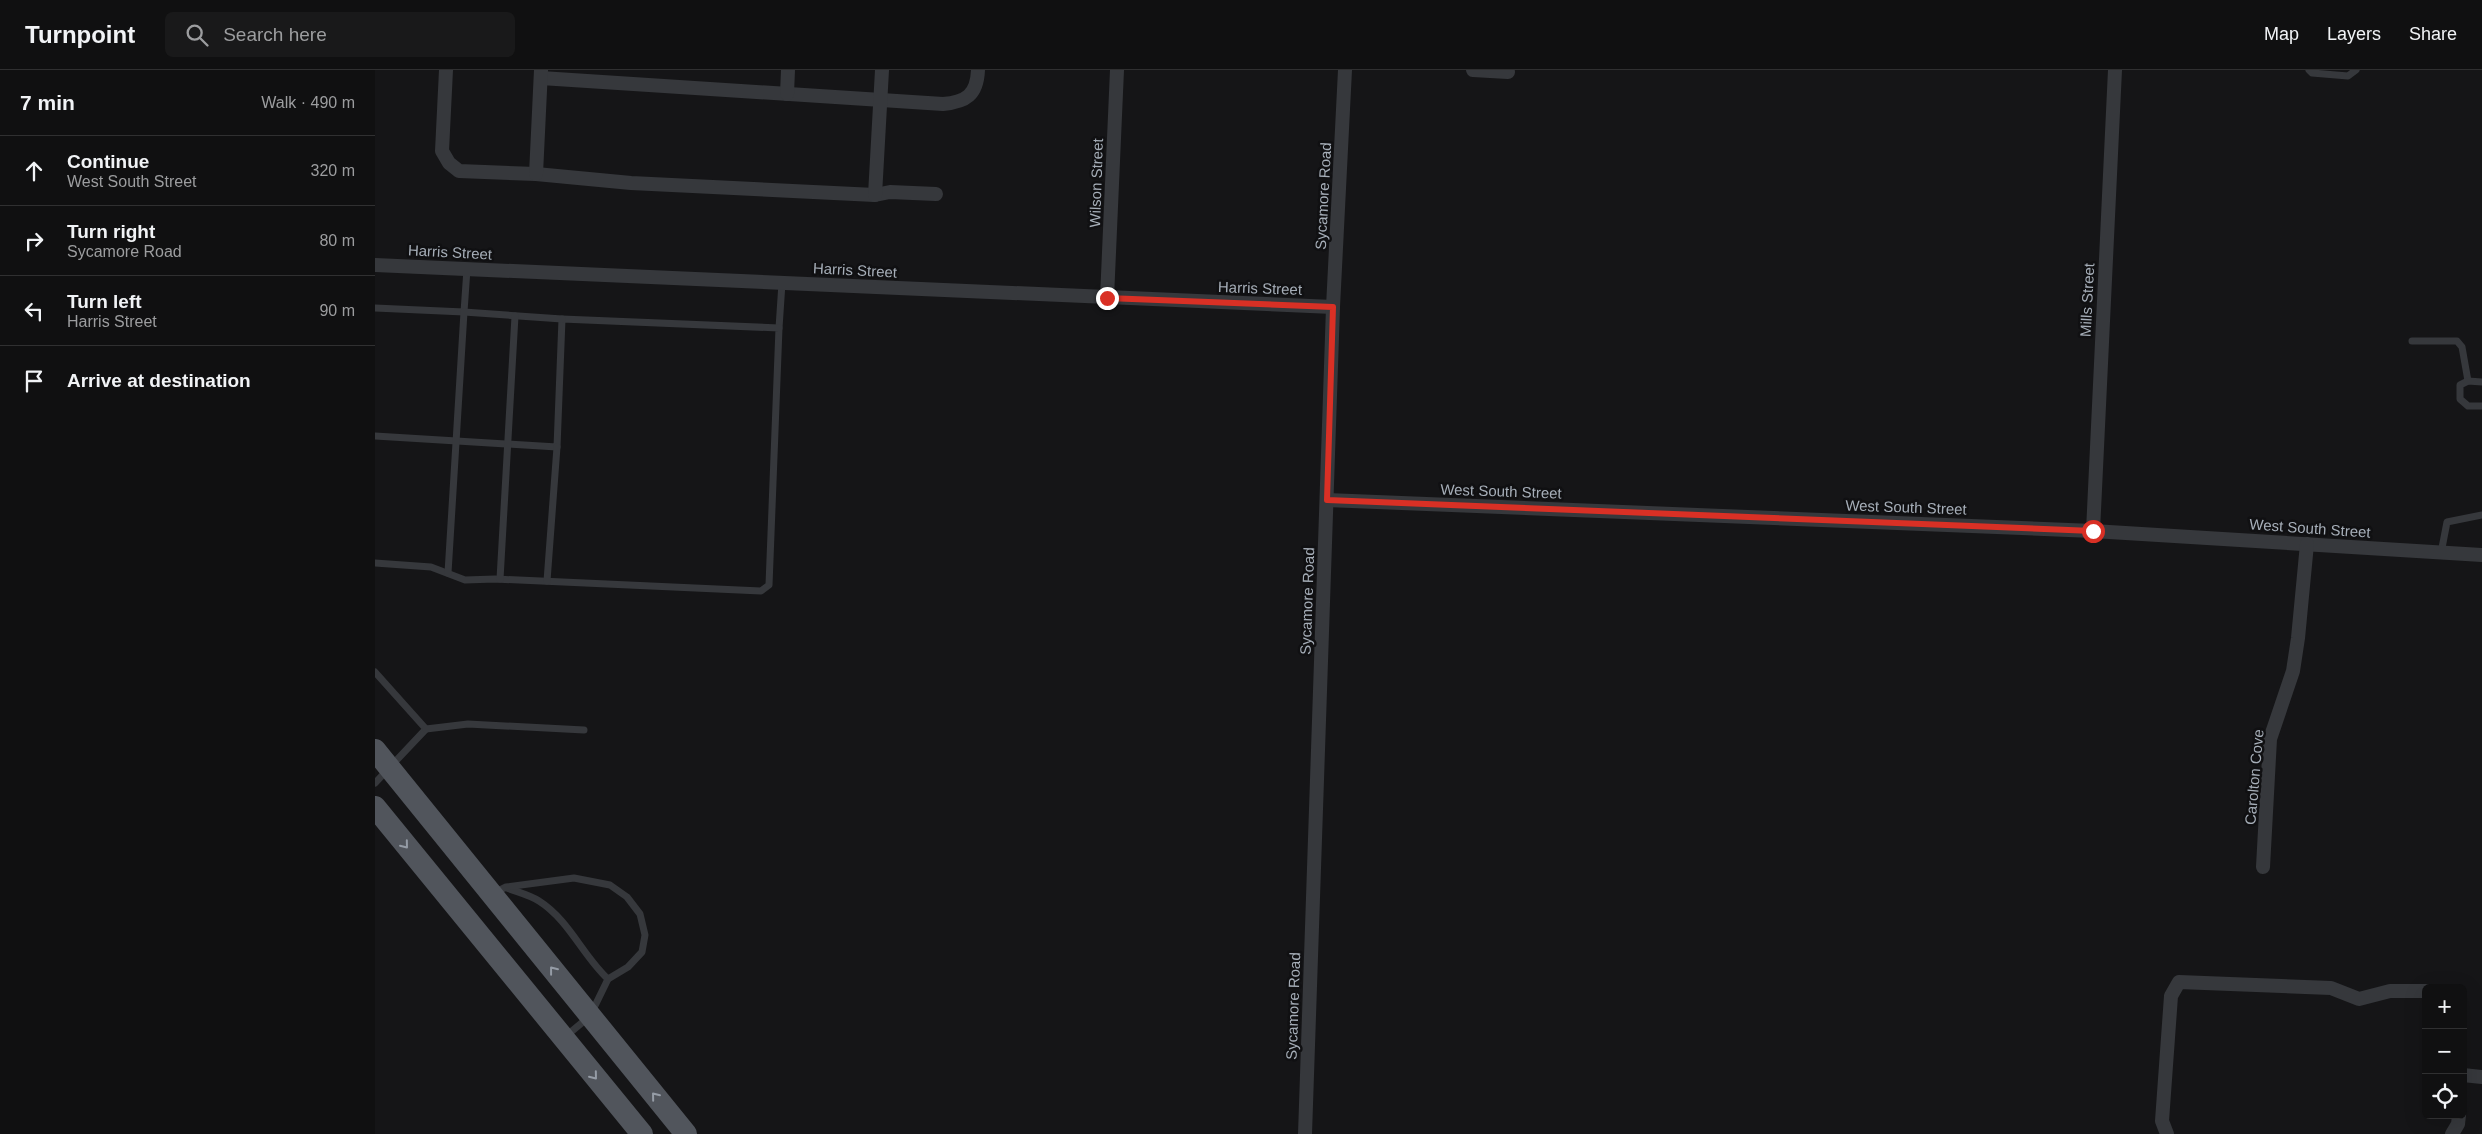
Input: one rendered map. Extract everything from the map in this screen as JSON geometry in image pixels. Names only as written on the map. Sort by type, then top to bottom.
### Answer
[{"type":"main road","points":[[375,750],[383,775],[499,890],[590,1016],[686,1134]]},
{"type":"main road","points":[[375,807],[642,1134]]},
{"type":"street","points":[[446,70],[442,151],[449,163],[459,170],[536,174],[631,183],[875,195],[890,192],[936,194]]},
{"type":"street","points":[[787,94],[788,70]]},
{"type":"street","points":[[875,195],[882,70]]},
{"type":"street","points":[[536,174],[541,74],[787,94],[943,104],[961,102],[971,93],[977,81],[978,70]]},
{"type":"street","name":"Wilson Street","points":[[1107,298],[1117,70]]},
{"type":"street","name":"Sycamore Road","points":[[1305,1134],[1333,307],[1345,70]]},
{"type":"street","points":[[1473,70],[1508,72]]},
{"type":"street","name":"Mills Street","points":[[2093,531],[2115,70]]},
{"type":"street","name":"Harris Street","points":[[375,265],[1333,307]]},
{"type":"street","name":"West South Street","points":[[1327,500],[2093,531],[2482,556]]},
{"type":"street","name":"Carolton Cove","points":[[2263,867],[2270,739],[2293,671],[2307,544]]},
{"type":"street","points":[[2167,1134],[2162,1121],[2171,996],[2179,982],[2331,988],[2359,999],[2390,991],[2422,991]]},
{"type":"street","points":[[2467,1075],[2482,1077]]},
{"type":"street","points":[[2452,1134],[2459,1119]]},
{"type":"lane","points":[[2309,70],[2312,73],[2348,76],[2357,70]]},
{"type":"lane","points":[[448,574],[467,269]]},
{"type":"lane","points":[[375,563],[431,567],[465,580],[500,579],[761,592],[769,586],[782,283]]},
{"type":"lane","points":[[375,308],[562,319],[779,328]]},
{"type":"lane","points":[[500,579],[515,316]]},
{"type":"lane","points":[[547,581],[557,447],[562,319]]},
{"type":"lane","points":[[2412,341],[2457,341],[2462,348],[2468,382]]},
{"type":"lane","points":[[2482,382],[2468,382],[2460,385],[2460,399],[2468,406],[2482,406]]},
{"type":"lane","points":[[375,436],[557,447]]},
{"type":"lane","points":[[2441,553],[2447,522],[2482,515]]},
{"type":"lane","points":[[375,672],[426,729]]},
{"type":"lane","points":[[383,775],[426,729],[468,724],[584,730]]},
{"type":"lane","points":[[499,890],[574,878],[610,885],[627,898],[640,914],[645,935],[642,952],[628,967],[608,979],[590,1016],[563,1038]]},
{"type":"lane","points":[[499,890],[539,901],[564,924],[594,966],[608,979]]},
{"type":"route","points":[[1107,298],[1333,307],[1327,500],[2093,531]]}]
